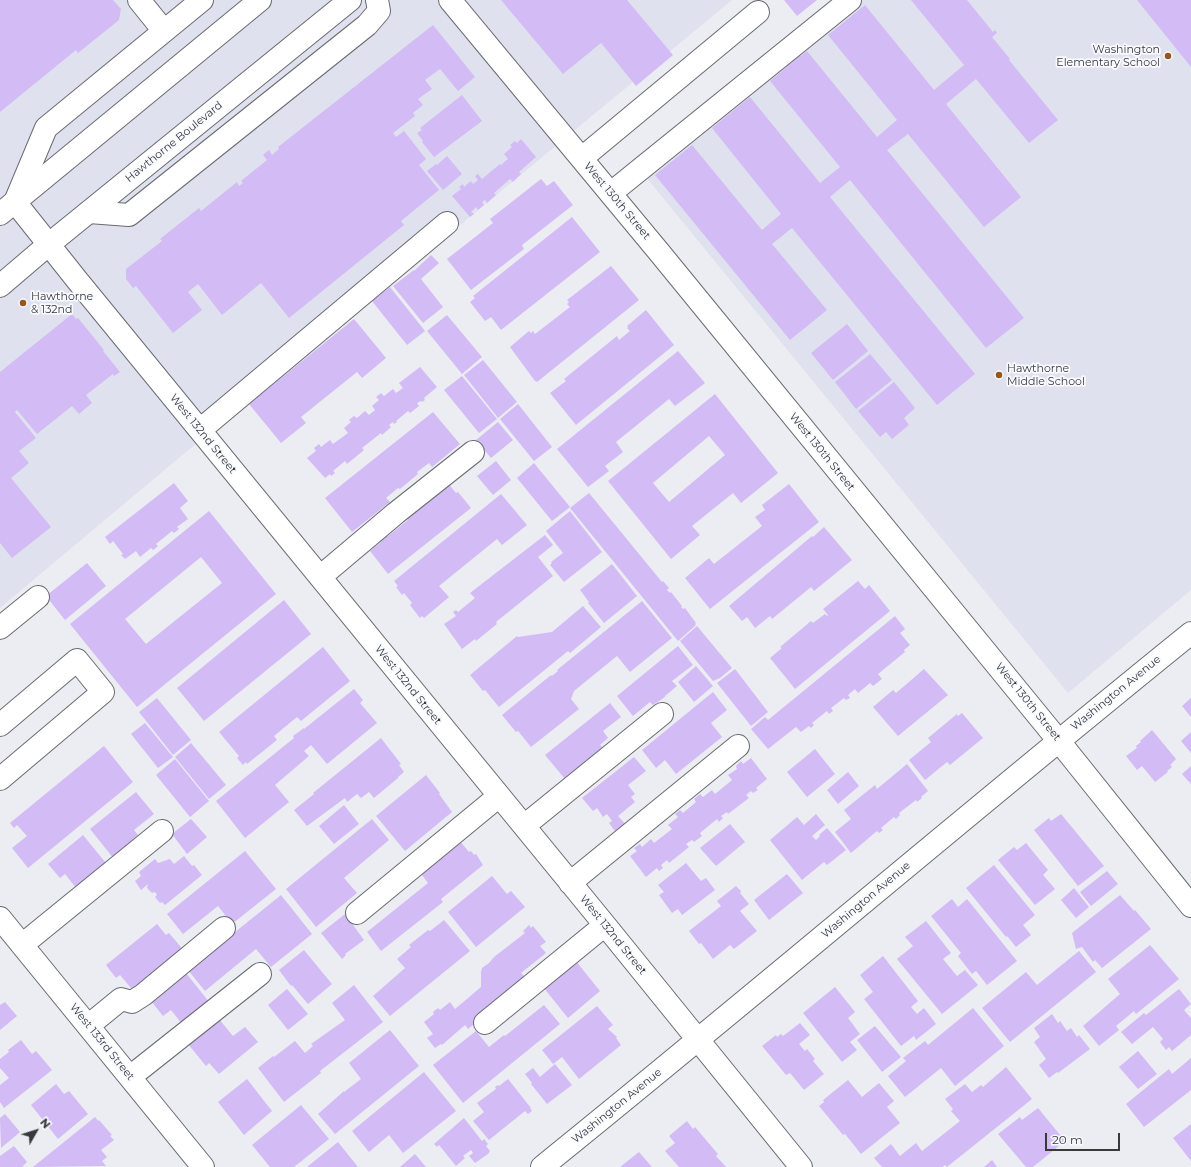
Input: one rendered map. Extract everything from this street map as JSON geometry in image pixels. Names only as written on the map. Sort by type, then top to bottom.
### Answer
[{"type":"street","points":[[139,0],[164,31]]},
{"type":"street","points":[[8,208],[46,128],[202,0]]},
{"type":"street","points":[[8,208],[260,0]]},
{"type":"street","name":"Hawthorne Boulevard","points":[[0,286],[48,245],[350,0]]},
{"type":"street","points":[[89,212],[129,216],[367,25],[379,10],[377,0]]},
{"type":"street","name":"West 130th Street","points":[[450,0],[612,193],[1058,740],[1191,906]]},
{"type":"street","points":[[612,193],[850,0]]},
{"type":"street","points":[[582,158],[758,12]]},
{"type":"street","name":"West 132nd Street","points":[[8,208],[48,245],[320,576],[801,1167]]},
{"type":"street","points":[[200,430],[447,223]]},
{"type":"street","points":[[320,576],[473,452]]},
{"type":"street","points":[[0,628],[38,597]]},
{"type":"street","name":"Washington Avenue","points":[[542,1167],[698,1040],[1058,740],[1191,633]]},
{"type":"street","points":[[0,725],[78,660],[104,692],[0,780]]},
{"type":"street","points":[[524,826],[662,714]]},
{"type":"street","points":[[570,883],[738,746]]},
{"type":"street","points":[[357,913],[499,796]]},
{"type":"street","points":[[22,945],[162,831]]},
{"type":"street","name":"West 133rd Street","points":[[0,918],[203,1167]]},
{"type":"street","points":[[485,1023],[605,925]]},
{"type":"street","points":[[88,1026],[121,999],[132,1002],[143,995],[224,928]]},
{"type":"street","points":[[130,1078],[260,974]]},
{"type":"shaded area","points":[[0,0],[732,0],[0,608]]},
{"type":"shaded area","name":"Hawthorne Middle School","points":[[831,0],[1191,0],[1191,590],[1068,693],[632,160]]},
{"type":"building","points":[[0,0],[113,0],[121,9],[119,20],[78,53],[76,50],[0,112]]},
{"type":"building","points":[[501,0],[627,0],[673,55],[636,86],[601,43],[563,74]]},
{"type":"building","points":[[784,0],[817,0],[797,16]]},
{"type":"building","points":[[911,0],[967,0],[993,32],[995,30],[997,33],[992,37],[1058,120],[1029,143],[976,79],[946,104],[1021,197],[984,227],[908,134],[887,150],[1024,318],[986,348],[850,180],[830,197],[975,374],[937,405],[792,228],[772,244],[827,310],[790,340],[655,175],[692,145],[762,230],[781,214],[712,128],[750,97],[820,183],[840,167],[770,81],[788,66],[786,63],[789,61],[791,63],[793,61],[791,59],[799,52],[801,56],[807,51],[877,137],[897,120],[828,35],[865,5],[934,90],[964,65]]},
{"type":"building","points":[[1137,0],[1191,0],[1191,67]]},
{"type":"building","points":[[433,25],[475,77],[458,91],[440,69],[425,80],[432,89],[418,99],[423,105],[413,113],[415,116],[393,133],[396,137],[404,131],[426,159],[419,165],[439,190],[401,221],[404,225],[289,318],[261,283],[222,315],[198,284],[188,292],[202,310],[173,333],[136,286],[133,288],[126,279],[126,269],[162,241],[160,239],[199,208],[201,211],[237,182],[239,186],[243,183],[241,181],[267,160],[263,155],[269,150],[272,155],[279,149],[278,147]]},
{"type":"building","points":[[462,95],[482,121],[434,157],[417,133],[422,130],[420,128]]},
{"type":"building","points":[[521,139],[536,157],[519,172],[521,174],[513,182],[510,179],[494,193],[496,195],[487,203],[485,200],[482,202],[484,205],[478,210],[476,207],[471,212],[474,214],[470,217],[452,196],[461,189],[459,187],[463,184],[464,187],[471,181],[473,184],[478,180],[475,176],[478,174],[482,179],[500,164],[501,165],[508,159],[504,154],[512,147],[510,145],[515,141],[517,143]]},
{"type":"building","points":[[447,156],[462,174],[443,190],[427,171]]},
{"type":"building","points":[[541,179],[547,186],[554,181],[573,205],[522,245],[524,249],[471,290],[447,259],[493,223],[490,219]]},
{"type":"building","points":[[572,217],[600,252],[501,330],[491,317],[485,321],[470,302],[475,298],[473,296]]},
{"type":"building","points":[[431,255],[439,263],[421,279],[443,307],[423,323],[393,286],[414,271]]},
{"type":"building","points":[[611,266],[639,300],[537,382],[535,381],[510,347],[529,331],[531,333],[533,331],[535,334],[570,307],[567,304],[569,302],[567,300]]},
{"type":"building","points":[[390,287],[425,331],[407,345],[372,301]]},
{"type":"building","points":[[646,310],[674,345],[576,425],[550,393],[566,381],[564,379],[617,336],[619,340],[630,331],[627,326]]},
{"type":"building","points":[[72,314],[76,319],[78,318],[120,372],[114,376],[113,374],[86,395],[92,403],[79,414],[72,406],[37,434],[17,410],[15,412],[36,438],[19,451],[29,463],[11,478],[51,527],[12,558],[0,543],[0,372]]},
{"type":"building","points":[[447,315],[482,357],[462,374],[427,331]]},
{"type":"building","points":[[354,319],[386,358],[362,378],[357,372],[301,417],[306,423],[281,443],[249,404]]},
{"type":"building","points":[[847,324],[868,351],[833,380],[811,353]]},
{"type":"building","points":[[678,351],[705,383],[675,406],[669,399],[616,442],[623,452],[605,466],[609,471],[588,487],[557,449]]},
{"type":"building","points":[[870,354],[892,380],[856,409],[835,382]]},
{"type":"building","points":[[483,360],[517,402],[498,418],[464,375]]},
{"type":"building","points":[[420,367],[437,387],[424,398],[425,400],[417,403],[419,406],[410,413],[408,411],[394,424],[393,422],[389,425],[391,427],[382,435],[381,433],[362,448],[364,450],[347,464],[345,461],[333,471],[335,473],[331,476],[330,474],[325,478],[307,458],[316,451],[314,448],[319,444],[321,447],[330,440],[333,444],[348,433],[344,428],[351,422],[349,420],[354,416],[357,418],[365,411],[369,415],[375,410],[372,406],[379,400],[376,397],[381,393],[384,396],[393,389],[396,393],[403,388],[399,383]]},
{"type":"building","points":[[462,376],[497,419],[479,433],[444,390]]},
{"type":"building","points":[[894,382],[915,408],[904,418],[909,425],[892,439],[886,432],[880,437],[858,411]]},
{"type":"building","points":[[715,394],[778,473],[741,503],[733,493],[692,526],[700,535],[671,559],[608,481]],"holes":[[[709,436],[725,455],[669,502],[653,483]]]},
{"type":"building","points":[[518,404],[552,447],[534,461],[500,419]]},
{"type":"building","points":[[433,412],[460,444],[432,467],[429,463],[417,472],[418,474],[386,498],[390,502],[352,532],[325,498]]},
{"type":"building","points":[[498,422],[513,440],[491,458],[476,440]]},
{"type":"building","points":[[496,461],[511,480],[493,495],[477,476]]},
{"type":"building","points":[[534,463],[570,507],[552,521],[517,478]]},
{"type":"building","points":[[447,482],[456,493],[458,492],[471,508],[388,574],[370,551],[381,542],[378,538],[385,532],[388,536],[408,520],[405,516]]},
{"type":"building","points":[[174,483],[188,501],[180,508],[188,519],[177,527],[179,529],[174,533],[172,531],[156,544],[158,546],[153,550],[151,548],[140,557],[136,551],[125,559],[113,541],[110,544],[105,537]]},
{"type":"building","points":[[789,484],[819,522],[710,609],[685,578],[709,558],[714,564],[762,526],[755,517],[765,510],[762,505]]},
{"type":"building","points":[[589,493],[662,582],[663,581],[669,588],[667,590],[670,593],[671,592],[682,606],[681,607],[683,609],[685,608],[696,623],[696,625],[678,641],[570,508]]},
{"type":"building","points":[[501,494],[527,525],[502,545],[497,539],[439,586],[449,597],[424,618],[422,616],[420,618],[410,605],[412,603],[404,593],[402,595],[396,587],[398,586],[394,581]]},
{"type":"building","points":[[209,511],[276,594],[137,707],[70,624]],"holes":[[[201,557],[222,583],[146,644],[125,619]]]},
{"type":"building","points":[[570,511],[602,552],[564,582],[550,565],[552,563],[551,562],[563,553],[546,531]]},
{"type":"building","points":[[824,527],[852,560],[814,591],[811,587],[772,619],[770,616],[755,628],[747,617],[742,621],[729,606]]},
{"type":"building","points":[[545,535],[553,545],[538,557],[553,576],[496,622],[497,624],[476,641],[475,639],[462,649],[444,624],[456,616],[453,612],[456,610],[458,612],[475,598],[470,593]]},
{"type":"building","points":[[87,563],[106,586],[65,620],[46,596]]},
{"type":"building","points":[[612,564],[637,596],[604,623],[580,590]]},
{"type":"building","points":[[858,581],[865,589],[869,585],[890,611],[795,689],[770,658],[782,648],[780,647],[811,621],[813,623],[825,614],[827,616],[828,615],[823,609]]},
{"type":"building","points":[[284,600],[311,634],[204,721],[177,688]]},
{"type":"building","points":[[642,601],[672,638],[630,672],[617,656],[574,691],[571,699],[579,709],[531,747],[502,715],[551,675],[552,676],[558,671],[557,670]]},
{"type":"building","points":[[583,606],[601,627],[570,653],[568,651],[499,707],[470,675],[517,636],[552,632]]},
{"type":"building","points":[[895,616],[905,629],[900,633],[910,645],[904,650],[905,652],[878,674],[882,679],[873,686],[870,683],[858,693],[855,689],[848,695],[850,698],[846,700],[844,698],[831,708],[833,711],[829,714],[827,711],[812,723],[814,725],[811,728],[809,726],[801,732],[796,727],[768,749],[751,729],[765,717],[768,720]]},
{"type":"building","points":[[697,626],[732,668],[720,678],[713,681],[680,641]]},
{"type":"building","points":[[678,646],[693,665],[672,681],[677,686],[665,697],[653,705],[650,702],[633,716],[617,696]]},
{"type":"building","points":[[323,647],[350,681],[301,721],[297,717],[274,736],[277,740],[247,764],[246,762],[243,765],[237,758],[239,756],[219,732]]},
{"type":"building","points":[[696,666],[713,686],[694,702],[678,682]]},
{"type":"building","points":[[735,669],[768,712],[751,726],[717,683]]},
{"type":"building","points":[[924,669],[948,695],[898,736],[873,707],[893,690],[896,693]]},
{"type":"building","points":[[354,689],[363,700],[360,703],[377,723],[327,764],[311,745],[304,751],[309,756],[275,785],[289,802],[245,838],[216,801],[294,738],[293,736]]},
{"type":"building","points":[[713,692],[727,710],[711,723],[722,737],[676,774],[665,760],[656,768],[642,750]]},
{"type":"building","points":[[157,698],[191,740],[173,755],[139,712]]},
{"type":"building","points":[[1191,698],[1191,717],[1182,706]]},
{"type":"building","points":[[610,703],[621,717],[603,731],[608,738],[600,745],[603,748],[565,779],[545,755]]},
{"type":"building","points":[[962,713],[983,738],[950,765],[947,762],[925,780],[909,760],[931,742],[928,738],[957,714],[958,716]]},
{"type":"building","points":[[145,723],[173,757],[158,768],[131,734]]},
{"type":"building","points":[[1152,730],[1176,759],[1170,765],[1172,767],[1167,771],[1168,772],[1155,782],[1142,766],[1137,770],[1126,756],[1137,748],[1136,746],[1141,742],[1140,741]]},
{"type":"building","points":[[1191,732],[1191,753],[1181,741]]},
{"type":"building","points":[[381,738],[401,764],[399,765],[404,772],[374,798],[369,792],[361,798],[357,794],[347,802],[345,798],[307,826],[294,810]]},
{"type":"building","points":[[191,743],[226,785],[209,799],[175,757]]},
{"type":"building","points":[[104,746],[133,782],[28,868],[12,848],[27,836],[17,825],[14,828],[10,823]]},
{"type":"building","points":[[815,749],[835,774],[807,797],[787,772]]},
{"type":"building","points":[[634,757],[646,771],[628,785],[635,794],[631,797],[635,802],[618,816],[628,827],[618,835],[609,823],[612,821],[607,814],[603,817],[597,808],[593,811],[582,798]]},
{"type":"building","points":[[751,758],[767,779],[756,788],[758,790],[753,793],[751,791],[746,795],[749,798],[728,814],[727,812],[721,816],[723,818],[719,822],[717,819],[700,833],[702,836],[694,842],[692,840],[686,844],[689,847],[669,863],[667,860],[661,865],[663,868],[659,871],[657,868],[646,877],[630,856],[637,851],[634,848],[640,844],[642,847],[651,839],[654,843],[672,829],[668,825],[678,817],[675,814],[680,810],[683,813],[696,802],[694,799],[700,794],[703,797],[712,790],[715,794],[732,780],[728,775],[737,769],[736,766],[741,761],[743,764]]},
{"type":"building","points":[[175,759],[209,801],[190,817],[156,775]]},
{"type":"building","points":[[907,764],[928,791],[917,802],[916,800],[899,813],[900,815],[896,819],[894,817],[881,828],[883,830],[879,833],[877,831],[851,853],[835,832],[851,819],[844,810],[875,785],[877,789]]},
{"type":"building","points":[[1191,766],[1191,784],[1182,774]]},
{"type":"building","points":[[848,772],[859,786],[838,804],[827,790]]},
{"type":"building","points":[[426,775],[452,812],[405,851],[376,816]]},
{"type":"building","points":[[136,792],[154,814],[134,830],[138,835],[133,839],[135,841],[114,859],[90,829]]},
{"type":"building","points":[[344,805],[359,824],[334,844],[319,826]]},
{"type":"building","points":[[816,814],[825,825],[812,836],[816,840],[827,828],[846,850],[827,865],[824,862],[802,880],[770,840],[797,817],[804,825]]},
{"type":"building","points":[[1061,814],[1104,866],[1078,886],[1034,830],[1049,818],[1051,821]]},
{"type":"building","points":[[191,819],[207,837],[187,854],[172,834]]},
{"type":"building","points":[[372,819],[389,840],[344,878],[357,893],[316,927],[286,889]]},
{"type":"building","points":[[730,824],[745,842],[716,866],[700,848]]},
{"type":"building","points":[[83,835],[110,868],[80,893],[65,874],[60,878],[48,864]]},
{"type":"building","points":[[459,840],[469,852],[471,851],[474,855],[476,854],[483,865],[441,899],[443,902],[381,951],[367,932],[428,883],[419,871]]},
{"type":"building","points":[[1026,843],[1048,870],[1043,875],[1055,889],[1035,905],[998,860],[1014,847],[1017,850]]},
{"type":"building","points":[[245,851],[276,889],[232,924],[218,906],[183,934],[167,914]]},
{"type":"building","points":[[184,856],[202,875],[165,905],[162,902],[160,903],[155,897],[157,895],[155,892],[152,893],[147,888],[148,884],[141,890],[135,881],[141,876],[139,872],[155,859],[158,863],[170,859],[174,864]]},
{"type":"building","points":[[686,863],[701,881],[706,878],[715,890],[682,915],[678,909],[672,913],[659,895],[664,892],[658,885]]},
{"type":"building","points":[[994,865],[1035,915],[1023,925],[1031,935],[1016,947],[966,888]]},
{"type":"building","points":[[1107,871],[1118,884],[1091,906],[1080,892]]},
{"type":"building","points":[[787,874],[803,893],[769,920],[754,900]]},
{"type":"building","points":[[492,876],[507,894],[511,891],[525,907],[476,947],[448,912]]},
{"type":"building","points":[[736,886],[749,904],[740,911],[757,931],[734,949],[730,945],[713,959],[701,943],[699,944],[689,931],[721,906],[717,901]]},
{"type":"building","points":[[1074,888],[1089,907],[1076,918],[1061,900]]},
{"type":"building","points":[[281,895],[312,934],[271,967],[256,949],[205,991],[188,970]]},
{"type":"building","points":[[1120,895],[1151,929],[1102,968],[1095,960],[1093,962],[1082,947],[1076,949],[1072,933]]},
{"type":"building","points":[[952,899],[958,907],[967,899],[1017,961],[987,985],[976,971],[972,974],[958,956],[961,953],[931,916]]},
{"type":"building","points":[[345,914],[364,940],[345,954],[346,955],[342,959],[321,933]]},
{"type":"building","points":[[444,920],[470,951],[390,1016],[373,996],[405,968],[397,959],[411,947],[409,945]]},
{"type":"building","points":[[926,921],[951,953],[943,959],[957,976],[965,970],[978,985],[942,1014],[897,959],[913,946],[905,937]]},
{"type":"building","points":[[157,924],[166,935],[169,933],[186,953],[136,994],[120,975],[116,978],[106,965]]},
{"type":"building","points":[[529,925],[531,928],[533,926],[546,942],[540,946],[546,953],[521,973],[526,978],[498,1005],[468,1029],[465,1025],[442,1045],[441,1044],[435,1048],[427,1038],[433,1034],[424,1022],[434,1014],[433,1012],[438,1008],[440,1010],[450,1002],[455,1009],[481,987],[482,968],[525,933],[523,931]]},
{"type":"building","points":[[1150,945],[1179,979],[1136,1014],[1134,1011],[1116,1026],[1119,1030],[1099,1046],[1083,1026],[1120,994],[1108,979]]},
{"type":"building","points":[[304,950],[332,984],[308,1004],[292,985],[291,986],[279,970]]},
{"type":"building","points":[[1079,951],[1096,972],[1010,1042],[982,1008],[1026,972],[1037,985]]},
{"type":"building","points":[[571,955],[600,991],[568,1018],[539,982]]},
{"type":"building","points":[[883,956],[918,1001],[911,1007],[917,1014],[924,1008],[936,1024],[916,1040],[914,1036],[901,1046],[864,999],[873,992],[860,975]]},
{"type":"building","points":[[186,973],[213,1007],[186,1029],[171,1010],[163,1016],[151,1001]]},
{"type":"building","points":[[354,985],[383,1022],[320,1071],[321,1073],[284,1102],[258,1068],[295,1041],[305,1053],[313,1046],[311,1044],[345,1020],[332,1003]]},
{"type":"building","points":[[835,987],[855,1012],[848,1018],[860,1034],[850,1042],[857,1050],[842,1062],[803,1013]]},
{"type":"building","points":[[287,989],[308,1014],[288,1030],[268,1005]]},
{"type":"building","points":[[1179,989],[1191,1004],[1184,1010],[1191,1018],[1191,1035],[1172,1051],[1169,1047],[1166,1050],[1160,1042],[1163,1039],[1153,1027],[1132,1044],[1121,1032],[1144,1013],[1146,1015]]},
{"type":"building","points":[[5,1002],[17,1016],[0,1030],[0,1005]]},
{"type":"building","points":[[544,1005],[560,1024],[463,1103],[433,1065],[476,1031],[489,1047]]},
{"type":"building","points":[[597,1006],[613,1025],[608,1029],[617,1037],[616,1038],[621,1045],[579,1079],[562,1057],[553,1064],[542,1050]]},
{"type":"building","points":[[973,1008],[1004,1046],[955,1086],[941,1068],[905,1097],[888,1076],[906,1061],[903,1058],[925,1041],[928,1045]]},
{"type":"building","points":[[1052,1014],[1058,1023],[1060,1021],[1067,1031],[1071,1028],[1077,1037],[1079,1035],[1090,1049],[1049,1078],[1039,1065],[1046,1059],[1034,1042],[1040,1037],[1034,1028]]},
{"type":"building","points":[[219,1019],[233,1036],[245,1027],[258,1042],[219,1074],[209,1063],[206,1066],[188,1044]]},
{"type":"building","points":[[800,1023],[810,1035],[799,1044],[805,1051],[807,1049],[815,1059],[813,1061],[824,1074],[804,1090],[790,1073],[786,1075],[762,1046],[776,1035],[777,1037],[781,1034],[783,1036]]},
{"type":"building","points":[[875,1026],[901,1057],[882,1072],[857,1040]]},
{"type":"building","points":[[390,1030],[419,1066],[335,1134],[318,1114],[344,1091],[361,1079],[349,1063]]},
{"type":"building","points":[[21,1040],[32,1054],[36,1051],[52,1070],[4,1108],[0,1102],[0,1085],[9,1078],[0,1068],[0,1059],[9,1052],[8,1050]]},
{"type":"building","points":[[1138,1051],[1157,1074],[1138,1089],[1119,1067]]},
{"type":"building","points":[[1191,1058],[1191,1090],[1144,1127],[1126,1104],[1169,1069],[1172,1074]]},
{"type":"building","points":[[555,1064],[572,1085],[547,1104],[525,1074],[533,1068],[540,1077]]},
{"type":"building","points":[[1006,1067],[1032,1099],[947,1167],[945,1165],[942,1167],[882,1167],[874,1158],[891,1144],[900,1156],[916,1143],[922,1151],[960,1121],[951,1111],[953,1109],[945,1099],[965,1084],[972,1092],[981,1085],[983,1087]]},
{"type":"building","points":[[424,1072],[456,1111],[403,1153],[389,1135],[369,1152],[352,1131]]},
{"type":"building","points":[[247,1079],[272,1111],[244,1135],[218,1102]]},
{"type":"building","points":[[508,1079],[532,1111],[528,1114],[525,1111],[489,1140],[473,1121],[484,1112],[477,1103],[496,1089],[495,1087],[498,1085],[499,1086]]},
{"type":"building","points":[[848,1080],[862,1097],[879,1083],[894,1101],[887,1107],[900,1123],[861,1154],[819,1106],[824,1102],[823,1100]]},
{"type":"building","points":[[56,1084],[64,1094],[69,1091],[88,1114],[58,1139],[31,1105]]},
{"type":"building","points":[[301,1105],[329,1139],[294,1167],[270,1167],[252,1145]]},
{"type":"building","points":[[1038,1108],[1065,1141],[1033,1167],[1026,1167],[998,1134],[1020,1117],[1022,1120]]},
{"type":"building","points":[[5,1114],[20,1132],[1,1148],[0,1118]]},
{"type":"building","points":[[95,1117],[112,1135],[110,1136],[114,1140],[101,1150],[107,1157],[102,1161],[106,1166],[33,1167]]},
{"type":"building","points":[[464,1118],[482,1141],[484,1139],[488,1144],[486,1146],[490,1151],[475,1163],[469,1156],[473,1153],[471,1150],[463,1156],[465,1158],[456,1166],[439,1145],[437,1147],[434,1144]]},
{"type":"building","points":[[687,1121],[693,1129],[695,1127],[718,1154],[716,1156],[726,1167],[679,1167],[665,1151],[675,1143],[669,1136]]},
{"type":"building","points":[[1191,1124],[1191,1161],[1173,1138]]},
{"type":"building","points":[[338,1142],[358,1167],[307,1167]]},
{"type":"building","points":[[14,1146],[27,1162],[22,1167],[0,1167],[0,1156]]},
{"type":"building","points":[[639,1152],[652,1167],[620,1167]]},
{"type":"building","points":[[415,1154],[426,1167],[400,1167]]},
{"type":"building","points":[[992,1160],[997,1167],[984,1167]]},
{"type":"place","name":"Washington Elementary School","points":[[1168,56]]},
{"type":"place","name":"Hawthorne & 132nd","points":[[23,303]]},
{"type":"place","name":"Hawthorne Middle School","points":[[999,375]]}]
